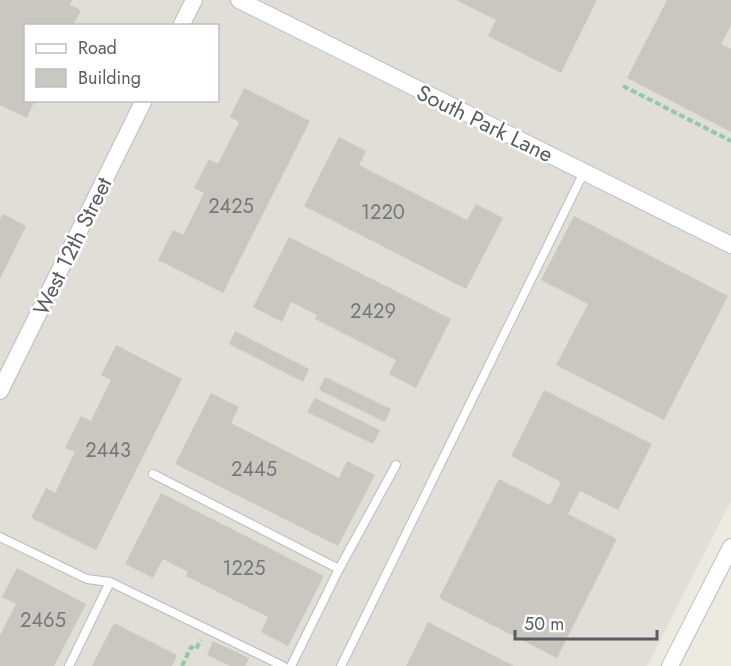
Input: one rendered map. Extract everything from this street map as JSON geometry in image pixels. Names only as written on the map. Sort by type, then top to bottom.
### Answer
[{"type":"street","points":[[182,24],[194,0]]},
{"type":"street","name":"South Park Lane","points":[[238,0],[731,245]]},
{"type":"street","name":"West 12th Street","points":[[0,391],[143,102]]},
{"type":"street","points":[[670,666],[731,547]]},
{"type":"lane","points":[[341,666],[584,172]]},
{"type":"lane","points":[[291,666],[339,569],[396,465]]},
{"type":"lane","points":[[153,474],[339,569]]},
{"type":"lane","points":[[0,537],[87,579],[110,582],[283,666]]},
{"type":"lane","points":[[69,666],[110,582]]},
{"type":"path","points":[[623,86],[731,141]]},
{"type":"path","points":[[182,666],[191,646],[196,649],[207,629]]},
{"type":"shaded area","points":[[0,0],[731,0],[731,501],[647,666],[0,666]]},
{"type":"building","points":[[0,0],[72,0],[70,5],[81,10],[74,24],[24,24],[24,102],[34,102],[27,118],[0,105]]},
{"type":"building","points":[[456,0],[597,0],[561,73],[488,36],[496,20]]},
{"type":"building","points":[[667,0],[731,0],[731,25],[721,44],[731,49],[731,132],[627,78]]},
{"type":"building","points":[[244,88],[310,121],[223,293],[158,260],[173,230],[183,235],[204,193],[194,188],[209,159],[218,164],[239,122],[230,117]]},
{"type":"building","points":[[339,137],[366,151],[359,165],[467,220],[476,204],[503,218],[466,289],[304,206]]},
{"type":"building","points":[[3,214],[26,226],[0,279],[0,220]]},
{"type":"building","points":[[574,216],[728,296],[664,420],[556,365],[588,304],[541,280]]},
{"type":"building","points":[[289,237],[451,319],[416,388],[389,374],[396,360],[315,319],[317,315],[291,302],[282,322],[253,307]]},
{"type":"building","points":[[235,331],[309,369],[303,382],[229,344]]},
{"type":"building","points":[[116,345],[182,379],[96,550],[31,518],[46,488],[55,493],[75,452],[65,448],[81,416],[91,421],[111,380],[101,375]]},
{"type":"building","points":[[325,377],[391,409],[385,422],[319,390]]},
{"type":"building","points":[[544,390],[652,444],[618,510],[580,491],[568,514],[617,539],[557,658],[439,598],[499,479],[550,505],[561,482],[511,456]]},
{"type":"building","points":[[211,393],[239,407],[231,423],[339,478],[347,461],[375,475],[338,546],[175,464]]},
{"type":"building","points":[[315,398],[380,430],[373,444],[307,412]]},
{"type":"building","points":[[161,493],[324,576],[288,646],[261,632],[268,617],[186,576],[188,572],[163,559],[153,578],[125,564]]},
{"type":"building","points":[[17,568],[86,604],[54,666],[0,666],[0,635],[16,604],[2,597]]},
{"type":"building","points":[[428,622],[514,666],[406,666]]},
{"type":"building","points":[[114,623],[177,655],[172,666],[92,666]]},
{"type":"building","points":[[213,641],[249,658],[245,666],[230,666],[207,655]]}]
